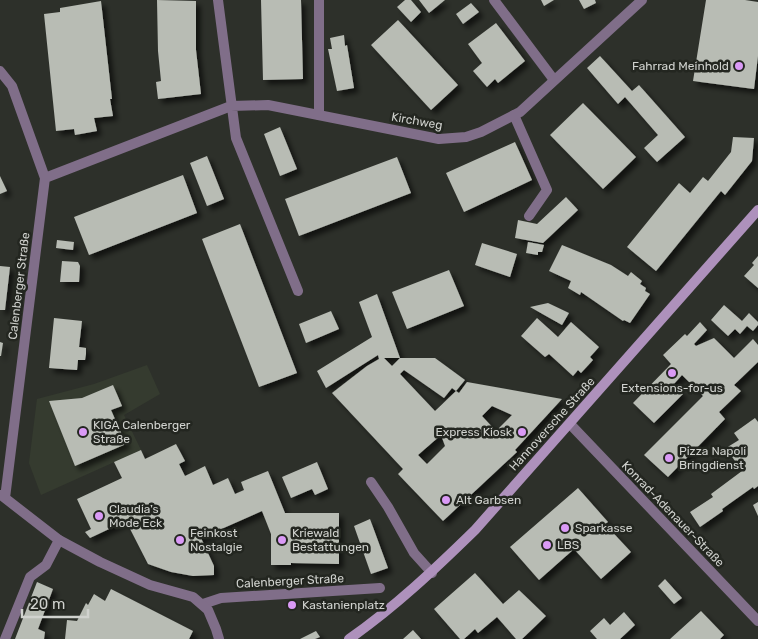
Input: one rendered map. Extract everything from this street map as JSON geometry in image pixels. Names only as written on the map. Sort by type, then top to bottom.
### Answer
[{"type":"main road","name":"Hannoversche Straße","points":[[349,639],[397,603],[432,573],[475,530],[758,210]]},
{"type":"street","points":[[218,0],[236,138],[298,291]]},
{"type":"street","points":[[319,0],[319,114]]},
{"type":"street","points":[[494,0],[554,80]]},
{"type":"street","name":"Kirchweg","points":[[45,178],[231,106],[268,104],[439,139],[466,137],[481,132],[520,112],[642,0]]},
{"type":"street","name":"Calenberger Straße","points":[[0,70],[12,86],[45,178],[2,496],[60,540],[100,562],[150,585],[193,597],[203,604],[221,598],[380,588]]},
{"type":"street","points":[[514,114],[548,190],[529,216]]},
{"type":"street","name":"Konrad-Adenauer-Straße","points":[[570,424],[758,621]]},
{"type":"street","points":[[371,482],[388,507],[414,553],[432,573]]},
{"type":"street","points":[[5,639],[30,577],[46,565],[60,540]]},
{"type":"street","points":[[203,604],[208,610],[219,639]]},
{"type":"shaded area","name":"KIGA Calenberger Straße","points":[[147,365],[160,394],[124,415],[141,450],[41,495],[29,463],[37,399],[94,384]]},
{"type":"building","points":[[157,0],[196,1],[196,50],[201,94],[158,99],[156,82],[161,81],[158,51]]},
{"type":"building","points":[[261,0],[301,0],[303,79],[263,80]]},
{"type":"building","points":[[405,0],[411,0],[421,12],[411,22],[397,7]]},
{"type":"building","points":[[419,0],[445,0],[429,13]]},
{"type":"building","points":[[541,0],[554,0],[544,6]]},
{"type":"building","points":[[579,0],[595,0],[596,3],[584,9]]},
{"type":"building","points":[[706,0],[758,2],[758,56],[754,89],[693,81]]},
{"type":"building","points":[[101,1],[113,116],[94,118],[97,131],[75,135],[74,129],[56,131],[44,14],[60,12],[60,8]]},
{"type":"building","points":[[471,3],[479,12],[463,24],[456,14]]},
{"type":"building","points":[[398,20],[458,85],[431,110],[371,45]]},
{"type":"building","points":[[496,23],[525,61],[498,83],[495,79],[487,87],[473,71],[482,63],[468,44]]},
{"type":"building","points":[[344,35],[354,88],[337,91],[328,49],[332,49],[330,38]]},
{"type":"building","points":[[600,56],[632,91],[639,85],[685,137],[657,162],[644,148],[658,135],[625,97],[618,104],[587,68]]},
{"type":"building","points":[[583,103],[636,157],[603,189],[550,135]]},
{"type":"building","points":[[280,127],[297,169],[280,176],[264,134]]},
{"type":"building","points":[[733,137],[754,138],[752,161],[725,195],[721,191],[656,271],[627,247],[679,183],[690,193],[703,177],[708,181],[731,152]]},
{"type":"building","points":[[515,142],[532,180],[464,212],[446,173]]},
{"type":"building","points":[[207,156],[224,199],[207,206],[190,163]]},
{"type":"building","points":[[397,157],[411,193],[299,236],[285,199]]},
{"type":"building","points":[[183,175],[197,213],[89,255],[74,217]]},
{"type":"building","points":[[0,176],[7,191],[0,194]]},
{"type":"building","points":[[566,197],[578,210],[543,243],[515,238],[518,220],[537,224]]},
{"type":"building","points":[[240,224],[297,373],[259,387],[202,239]]},
{"type":"building","points":[[57,240],[74,242],[73,250],[56,248]]},
{"type":"building","points":[[528,242],[544,245],[542,252],[538,252],[538,255],[526,253]]},
{"type":"building","points":[[482,243],[517,254],[510,277],[475,265]]},
{"type":"building","points":[[562,245],[611,265],[628,276],[631,272],[642,281],[640,284],[650,294],[630,323],[623,321],[581,292],[580,295],[568,288],[571,281],[549,271]]},
{"type":"building","points":[[758,256],[758,288],[744,276],[754,265],[752,263]]},
{"type":"building","points":[[62,261],[78,262],[80,266],[79,282],[60,282]]},
{"type":"building","points":[[0,266],[10,267],[5,310],[0,310]]},
{"type":"building","points":[[449,270],[464,306],[407,329],[392,292]]},
{"type":"building","points":[[377,294],[400,358],[435,358],[465,380],[456,391],[459,393],[467,382],[562,399],[515,450],[517,452],[443,521],[398,474],[403,469],[332,393],[379,359],[378,355],[326,388],[317,371],[372,337],[359,302]],"holes":[[[384,358],[400,358],[392,366]],[[404,370],[444,398],[452,388],[456,391],[435,411],[400,374]],[[492,406],[512,415],[496,431],[482,416]],[[441,435],[445,446],[427,464],[418,455]]]},
{"type":"building","points":[[548,303],[569,313],[562,325],[530,307]]},
{"type":"building","points":[[724,305],[742,321],[749,313],[758,322],[758,325],[753,331],[747,326],[740,334],[735,329],[728,336],[711,320]]},
{"type":"building","points":[[331,311],[339,329],[306,343],[299,324]]},
{"type":"building","points":[[54,318],[82,321],[79,347],[86,348],[86,354],[85,360],[78,360],[77,370],[49,368]]},
{"type":"building","points":[[537,318],[558,337],[571,322],[599,347],[590,357],[593,360],[581,373],[578,370],[573,376],[549,354],[545,357],[521,336]]},
{"type":"building","points":[[700,322],[707,330],[694,344],[696,346],[714,338],[734,358],[753,339],[758,345],[758,362],[734,385],[741,391],[719,412],[725,419],[668,477],[644,455],[703,396],[682,375],[673,385],[683,394],[654,423],[633,403],[671,364],[663,355],[685,334],[687,336]]},
{"type":"building","points":[[0,342],[3,343],[1,356],[0,356]]},
{"type":"building","points":[[113,385],[122,406],[111,410],[126,444],[75,466],[49,401],[82,398]]},
{"type":"building","points":[[755,418],[758,422],[758,486],[754,489],[753,487],[700,527],[690,512],[713,497],[711,494],[742,471],[726,448],[739,440],[734,433]]},
{"type":"building","points":[[176,444],[185,461],[179,464],[185,476],[205,466],[213,485],[228,478],[235,494],[244,490],[241,482],[268,471],[285,513],[339,513],[339,564],[291,563],[291,565],[271,565],[271,534],[262,511],[201,538],[214,566],[214,575],[193,576],[171,572],[148,564],[126,521],[90,538],[85,532],[91,529],[77,499],[122,478],[114,462],[141,450],[145,459]]},
{"type":"building","points":[[317,462],[328,489],[315,495],[312,489],[291,498],[282,477]]},
{"type":"building","points":[[578,488],[608,522],[605,524],[631,552],[601,579],[574,549],[539,580],[510,547]]},
{"type":"building","points":[[758,502],[758,516],[753,505]]},
{"type":"building","points":[[370,519],[388,568],[371,574],[354,526]]},
{"type":"building","points":[[475,573],[503,604],[519,590],[546,616],[522,639],[516,639],[497,617],[478,633],[475,629],[464,639],[460,639],[434,609]]},
{"type":"building","points":[[665,579],[682,598],[674,604],[658,586]]},
{"type":"building","points":[[37,582],[53,589],[38,629],[45,632],[44,639],[15,639]]},
{"type":"building","points":[[111,589],[193,631],[189,639],[65,639],[67,620],[77,621],[86,603],[88,605],[94,594],[105,601]]},
{"type":"building","points":[[701,611],[724,635],[720,639],[670,639]]},
{"type":"building","points":[[624,612],[635,625],[620,639],[597,639],[590,631],[604,618],[610,625]]},
{"type":"building","points":[[413,630],[421,639],[403,639]]},
{"type":"building","points":[[316,631],[320,637],[300,639]]},
{"type":"place","name":"Fahrrad Meinhold","points":[[739,66]]},
{"type":"place","name":"Extensions-for-us","points":[[672,373]]},
{"type":"place","name":"KIGA Calenberger Straße","points":[[83,432]]},
{"type":"place","name":"Express Kiosk","points":[[522,432]]},
{"type":"place","name":"Pizza Napoli Bringdienst","points":[[669,458]]},
{"type":"place","name":"Alt Garbsen","points":[[446,500]]},
{"type":"place","name":"Claudia's Mode Eck","points":[[99,516]]},
{"type":"place","name":"Sparkasse","points":[[565,528]]},
{"type":"place","name":"Feinkost Nostalgie","points":[[180,540]]},
{"type":"place","name":"Kriewald Bestattungen","points":[[282,540]]},
{"type":"place","name":"LBS","points":[[547,545]]},
{"type":"place","name":"Kastanienplatz","points":[[292,605]]}]
